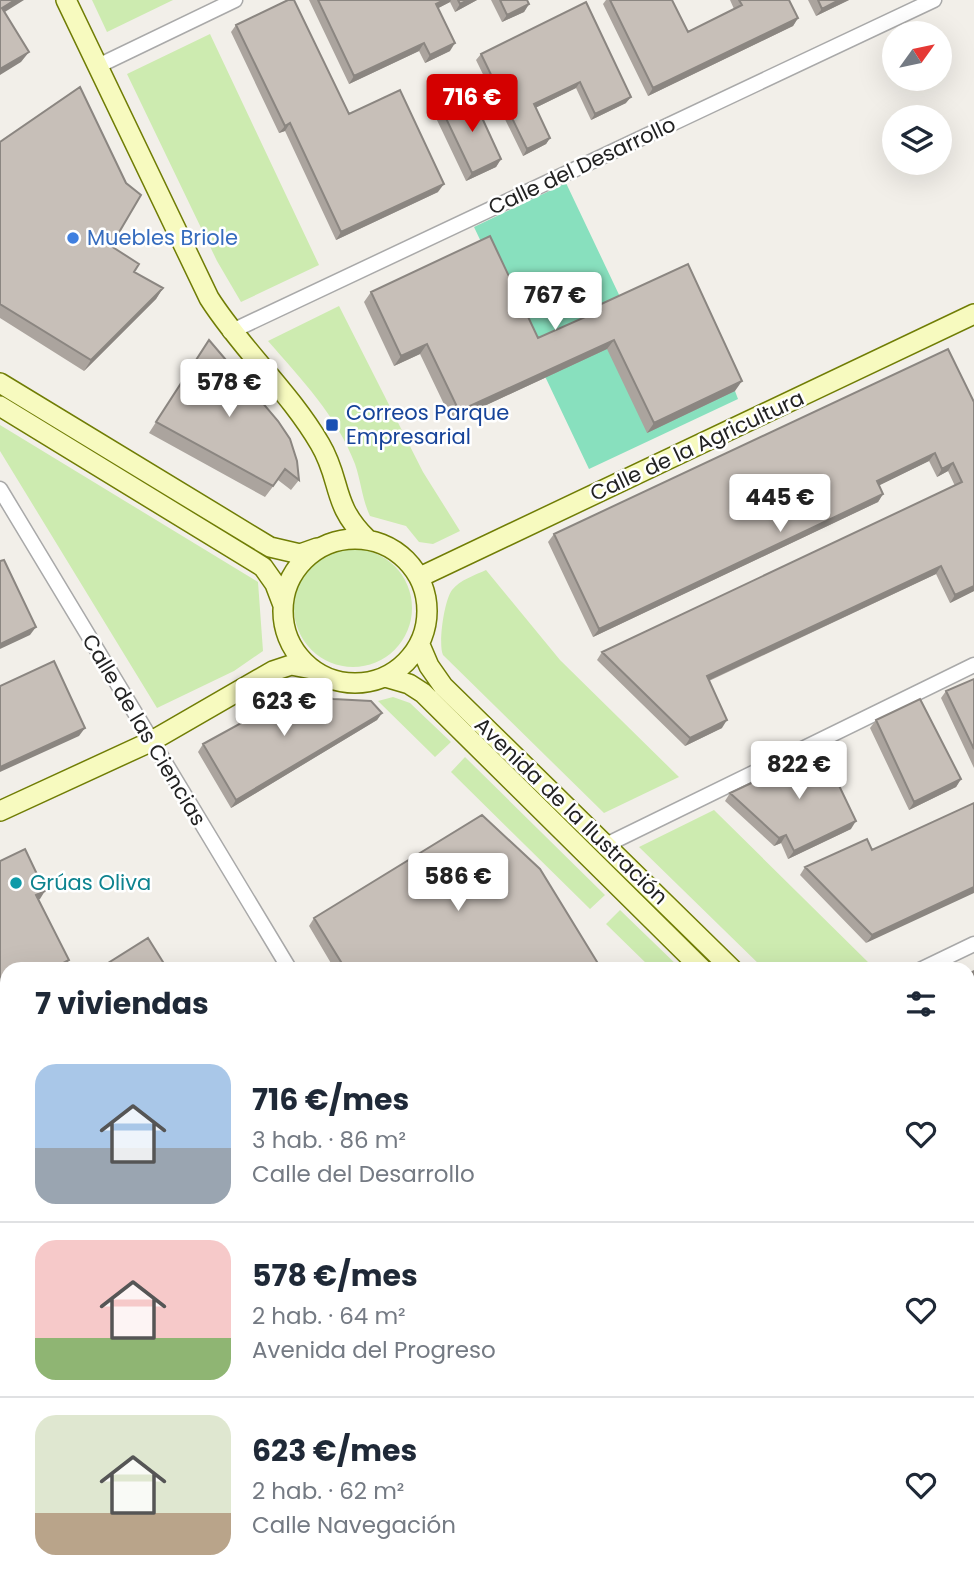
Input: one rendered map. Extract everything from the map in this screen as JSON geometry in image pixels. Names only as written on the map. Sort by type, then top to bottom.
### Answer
[{"type":"street","points":[[66,0],[209,298],[230,332],[298,410],[322,446],[340,503],[351,523],[367,539]]},
{"type":"street","points":[[98,66],[235,0]]},
{"type":"street","name":"Calle del Desarrollo","points":[[230,332],[934,0]]},
{"type":"street","name":"Calle de la Agricultura","points":[[420,578],[974,314]]},
{"type":"street","points":[[0,383],[270,547],[300,554],[346,538],[367,539],[388,546],[408,561],[420,578],[428,607],[420,645],[405,664],[385,677],[357,683],[333,680],[312,669],[291,665],[273,671],[150,741],[0,811]]},
{"type":"street","points":[[0,406],[264,567],[275,584],[283,605],[287,635],[284,655],[273,671]]},
{"type":"street","name":"Calle de las Ciencias","points":[[0,489],[285,962]]},
{"type":"street","points":[[283,605],[291,576],[305,558],[321,546],[336,526],[340,503]]},
{"type":"street","points":[[287,635],[298,655],[312,669]]},
{"type":"street","name":"Avenida de la Ilustración","points":[[420,645],[429,666],[443,686],[725,962]]},
{"type":"street","points":[[606,845],[974,666]]},
{"type":"street","name":"Avenida de la Ilustración","points":[[385,677],[409,684],[422,693],[695,962]]},
{"type":"street","points":[[937,962],[974,944]]},
{"type":"green space","points":[[92,0],[173,0],[107,32]]},
{"type":"green space","points":[[210,34],[319,265],[241,302],[217,261],[127,74]]},
{"type":"green space","points":[[566,183],[622,301],[735,391],[738,399],[589,469],[474,227]]},
{"type":"green space","points":[[339,306],[423,472],[460,531],[433,544],[419,542],[406,526],[370,516],[355,464],[338,430],[317,399],[268,341]]},
{"type":"green space","points":[[0,425],[258,582],[263,651],[234,671],[157,708],[0,451]]},
{"type":"green space","points":[[353,549],[376,553],[395,566],[408,585],[412,608],[408,631],[395,650],[376,663],[353,667],[330,663],[311,650],[298,631],[294,608],[298,585],[311,566],[330,553]]},
{"type":"green space","points":[[486,570],[560,660],[679,777],[604,813],[443,655],[444,612],[452,590],[459,583]]},
{"type":"green space","points":[[393,697],[410,703],[451,742],[435,757],[378,701]]},
{"type":"green space","points":[[465,757],[605,895],[590,909],[451,772]]},
{"type":"green space","points":[[714,810],[868,962],[757,962],[639,847]]},
{"type":"green space","points":[[620,910],[674,962],[645,962],[606,924]]},
{"type":"building","points":[[0,0],[15,0],[2,8],[29,52],[0,69]]},
{"type":"building","points":[[288,0],[294,0],[349,114],[400,90],[444,184],[341,232],[290,123],[285,126],[236,25]]},
{"type":"building","points":[[318,0],[444,0],[436,4],[455,43],[430,55],[424,43],[354,76]]},
{"type":"building","points":[[500,0],[527,0],[529,4],[507,15]]},
{"type":"building","points":[[610,0],[672,0],[688,32],[742,5],[739,0],[789,0],[798,18],[653,88]]},
{"type":"building","points":[[818,0],[839,0],[822,9]]},
{"type":"building","points":[[586,2],[631,97],[595,114],[580,82],[534,104],[550,138],[527,149],[481,54]]},
{"type":"building","name":"Muebles Briole","points":[[80,87],[126,183],[141,195],[111,246],[139,264],[134,272],[163,288],[91,360],[0,304],[0,142]]},
{"type":"building","points":[[472,96],[501,159],[472,173],[442,110]]},
{"type":"building","points":[[490,236],[538,338],[601,310],[599,305],[688,264],[742,381],[654,423],[614,340],[459,411],[427,344],[401,356],[371,292]]},
{"type":"building","points":[[209,340],[278,421],[290,439],[297,461],[299,480],[285,469],[273,486],[156,422]]},
{"type":"building","points":[[948,349],[974,402],[974,586],[955,595],[941,566],[707,676],[727,720],[690,738],[602,652],[962,482],[953,463],[942,469],[935,453],[877,481],[883,494],[599,629],[554,534]]},
{"type":"building","points":[[4,560],[36,627],[0,644],[0,561]]},
{"type":"building","points":[[54,661],[85,728],[0,767],[0,686]]},
{"type":"building","points":[[974,679],[974,749],[946,691]]},
{"type":"building","points":[[305,688],[333,699],[371,701],[382,713],[236,800],[203,744]]},
{"type":"building","points":[[920,699],[961,779],[914,802],[876,720]]},
{"type":"building","points":[[822,750],[856,821],[794,851],[786,835],[779,838],[730,793]]},
{"type":"building","points":[[974,803],[974,887],[872,935],[805,867],[867,839],[872,850]]},
{"type":"building","points":[[482,815],[540,869],[597,962],[341,962],[314,918]]},
{"type":"building","points":[[25,849],[45,891],[36,895],[69,960],[0,962],[0,861]]},
{"type":"building","points":[[148,938],[163,962],[110,962]]},
{"type":"place","name":"Muebles Briole","points":[[73,238]]},
{"type":"place","name":"Correos Parque Empresarial","points":[[332,425]]},
{"type":"place","name":"Grúas Oliva","points":[[16,883]]}]
